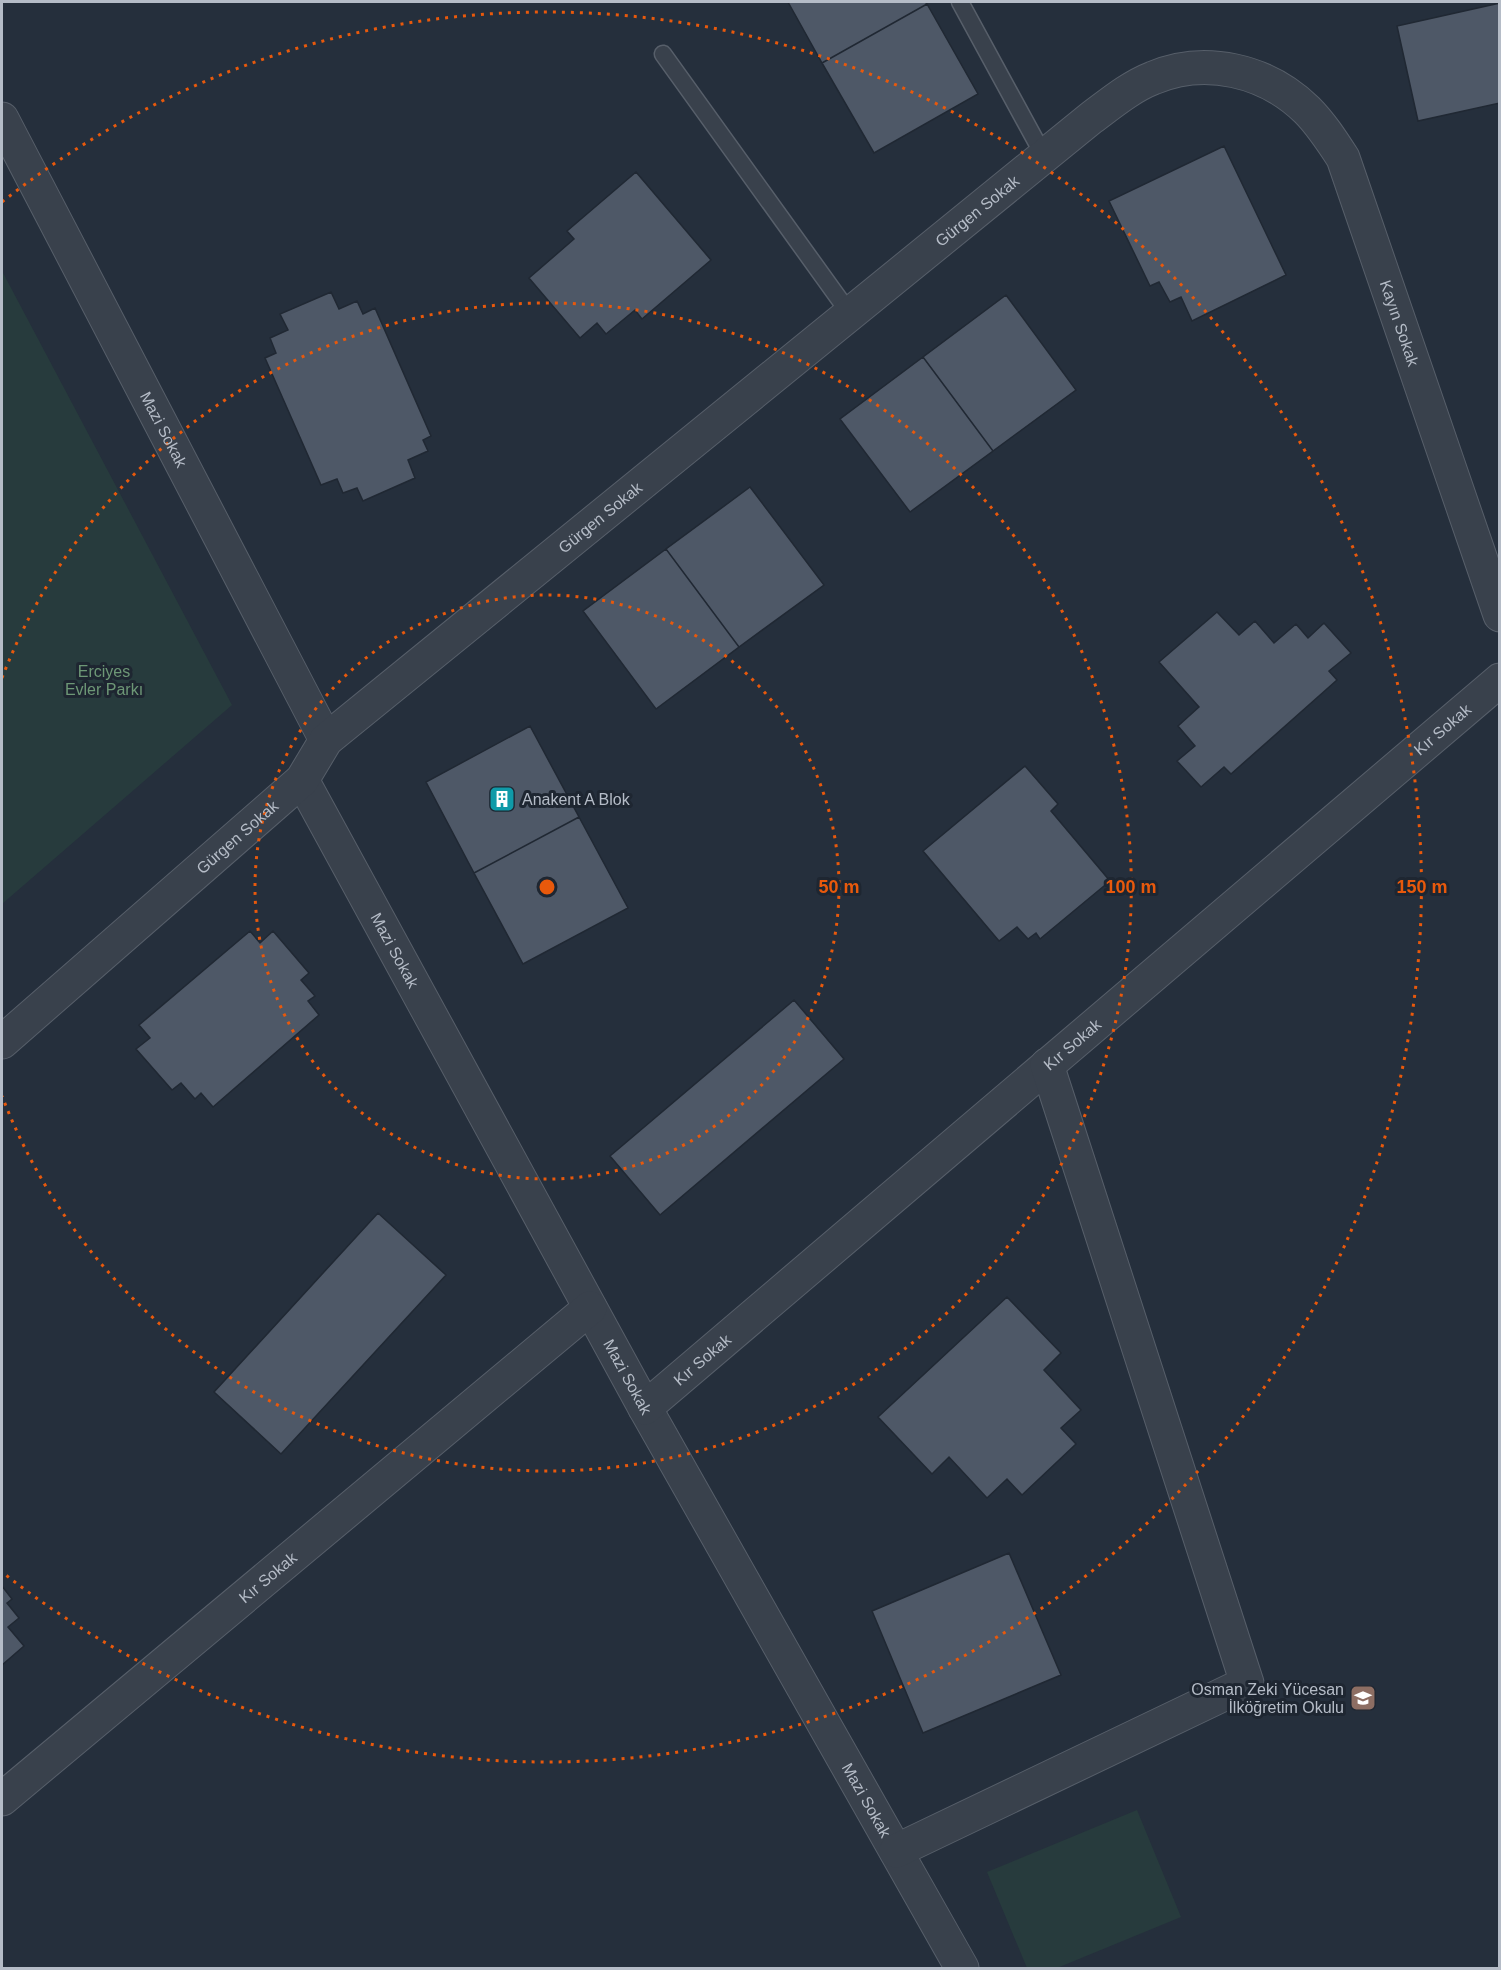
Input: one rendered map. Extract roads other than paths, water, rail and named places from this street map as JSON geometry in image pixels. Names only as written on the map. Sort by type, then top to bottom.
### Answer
[{"type":"street","name":"Gürgen Sokak","points":[[2,1042],[302,780],[327,740],[1111,103],[1151,79],[1170,72],[1198,67],[1244,73]]},
{"type":"street","name":"Kayın Sokak","points":[[1244,73],[1267,82],[1307,110],[1327,132],[1342,158],[1500,615]]},
{"type":"street","name":"Mazi Sokak","points":[[3,124],[327,740]]},
{"type":"street","name":"Kır Sokak","points":[[645,1408],[1500,680]]},
{"type":"street","name":"Mazi Sokak","points":[[302,780],[645,1408],[962,1968]]},
{"type":"street","points":[[896,1851],[1247,1683],[1047,1065]]},
{"type":"street","name":"Kır Sokak","points":[[2,1799],[590,1308]]},
{"type":"lane","points":[[960,2],[1044,156]]},
{"type":"lane","points":[[663,54],[850,314]]},
{"type":"place","name":"Anakent A Blok","points":[[502,799]]},
{"type":"place","name":"Osman Zeki Yücesan İlköğretim Okulu","points":[[1363,1698]]},
{"type":"park label","name":"Erciyes Evler Parkı","points":[[104,680]]}]
